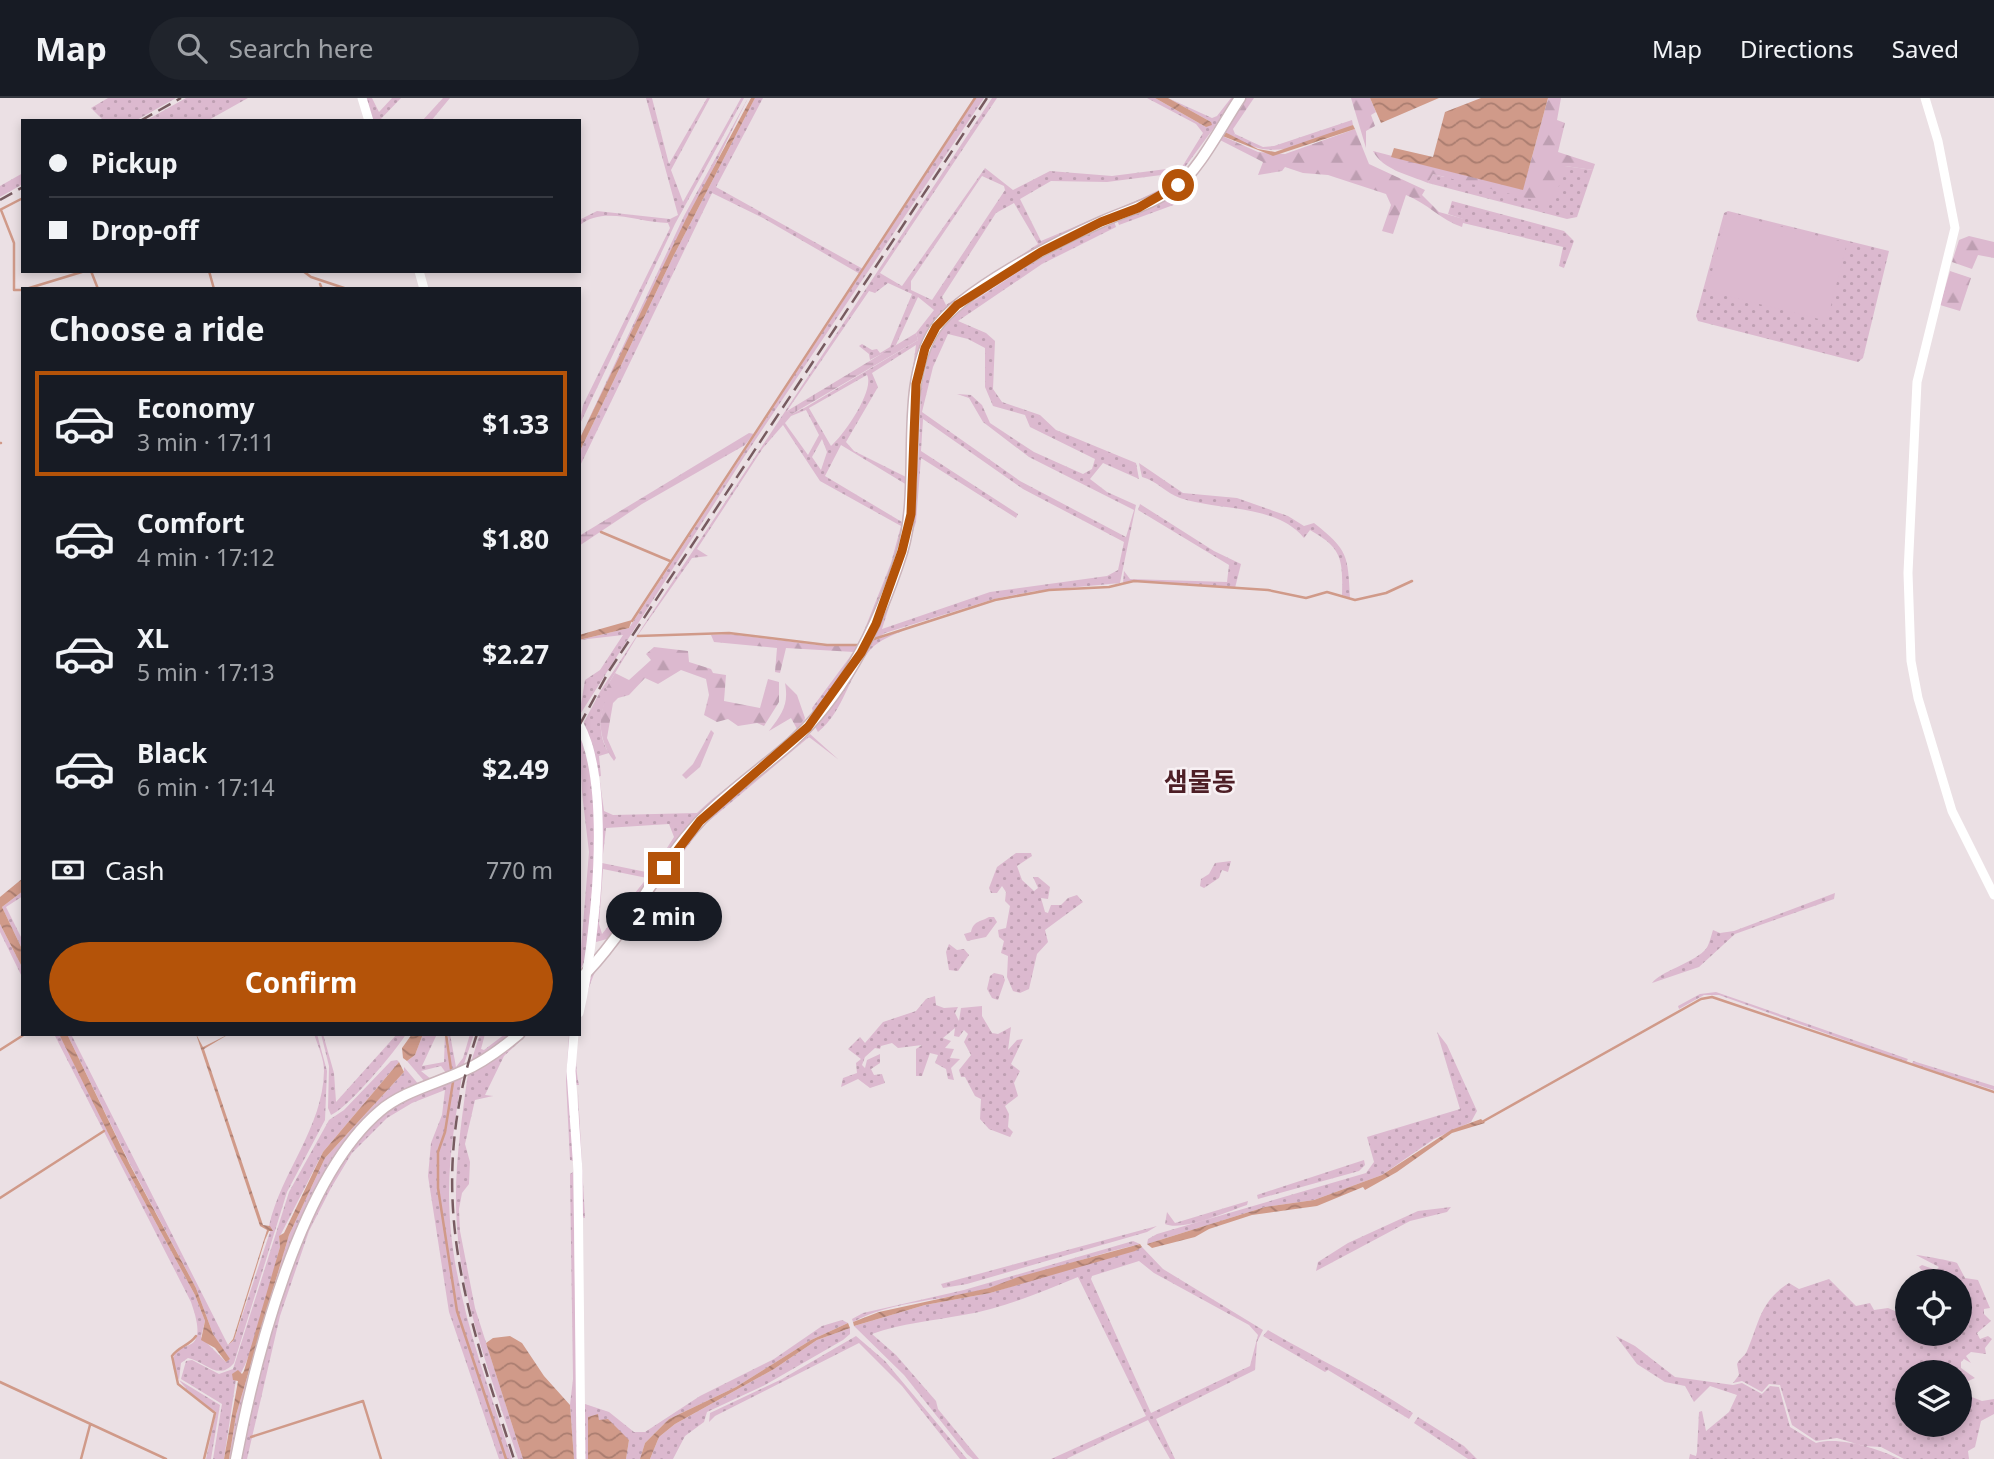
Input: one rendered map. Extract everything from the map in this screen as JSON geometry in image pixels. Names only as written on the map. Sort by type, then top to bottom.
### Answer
[{"type":"main road","points":[[584,976],[700,821],[808,727],[861,653],[885,600],[911,514],[916,384],[925,348],[936,327],[957,305],[1041,252],[1101,222],[1138,208],[1178,185],[1240,98]]},
{"type":"main road","points":[[236,1459],[269,1328],[303,1228],[332,1171],[381,1111],[397,1100],[465,1071],[516,1036]]},
{"type":"street","points":[[362,98],[368,119]]},
{"type":"street","points":[[1925,98],[1938,141],[1955,228],[1917,382],[1908,573],[1911,662],[1922,711],[1952,811],[1994,895]]},
{"type":"street","points":[[581,729],[590,749],[598,811],[581,998]]},
{"type":"street","points":[[574,1036],[571,1071],[578,1171],[581,1459]]},
{"type":"green space","points":[[108,98],[176,98],[139,119],[102,119],[91,108]]},
{"type":"green space","points":[[186,98],[248,98],[211,119],[149,119]]},
{"type":"green space","points":[[365,98],[372,98],[379,112],[392,98],[401,98],[381,119],[371,119]]},
{"type":"green space","points":[[443,98],[450,98],[433,119],[424,119]]},
{"type":"green space","points":[[646,98],[652,98],[669,164],[707,98],[710,98],[671,170],[683,202],[741,98],[744,98],[675,224],[581,422],[583,405],[670,228],[668,223],[622,217],[599,217],[581,225],[581,219],[597,211],[670,219],[678,215]]},
{"type":"green space","points":[[748,98],[581,436],[581,436],[684,216]]},
{"type":"green space","points":[[755,98],[763,98],[716,187],[863,269],[860,274],[763,218],[712,193],[581,464],[581,449],[673,257]]},
{"type":"green space","points":[[976,98],[984,98],[744,457],[581,713],[585,680],[600,670],[623,635],[581,640],[629,628]]},
{"type":"green space","points":[[992,98],[997,98],[880,273],[902,286],[985,168],[1013,190],[1050,171],[1112,176],[1182,167],[1203,133],[1196,124],[1147,98],[1155,98],[1206,127],[1211,122],[1168,98],[1212,118],[1217,116],[1231,98],[1236,98],[1171,186],[987,281],[922,345],[912,470],[902,533],[884,593],[859,645],[891,563],[901,526],[820,481],[783,425],[763,448],[697,549],[708,556],[692,558],[638,635],[606,688],[609,693],[601,716],[601,731],[609,753],[599,756],[601,776],[596,777],[593,746],[583,724],[601,690]],"holes":[[[1177,173],[1161,189],[1041,241],[1020,199],[1051,181],[1107,182]],[[982,176],[1004,186],[1005,190],[932,300],[911,290],[911,281]],[[1014,203],[1038,244],[946,305],[942,297],[996,213]],[[888,283],[912,294],[890,347],[880,353],[877,349],[872,350],[862,344],[859,346],[869,354],[870,360],[895,347],[918,297],[934,310],[916,333],[918,340],[806,407],[792,414],[787,411],[869,291],[875,293]],[[916,345],[907,411],[906,477],[854,451],[846,442],[878,387],[872,373]],[[867,375],[867,391],[863,401],[850,423],[831,446],[809,408]],[[806,410],[819,435],[808,455],[785,423],[791,416]],[[822,439],[827,452],[821,470],[812,457]],[[841,445],[907,485],[902,522],[825,476]]]},
{"type":"green space","points":[[1246,98],[1254,98],[1233,129],[1233,137],[1223,131]]},
{"type":"green space","points":[[1351,98],[1370,98],[1376,112],[1371,115],[1375,126],[1366,131],[1366,148]]},
{"type":"green space","points":[[1548,98],[1561,98],[1557,120],[1565,123],[1558,152],[1595,164],[1593,170],[1565,166],[1553,205],[1433,174],[1428,183],[1383,163],[1373,151],[1523,190]]},
{"type":"green space","points":[[1352,120],[1353,125],[1346,129],[1303,145],[1276,150],[1248,145],[1233,137],[1235,134],[1263,147],[1274,146]]},
{"type":"green space","points":[[1355,129],[1369,164],[1425,190],[1422,195],[1439,212],[1464,219],[1462,227],[1406,195],[1393,234],[1382,231],[1391,205],[1386,194],[1328,175],[1303,173],[1285,167],[1282,171],[1258,175],[1263,162],[1218,139],[1220,135],[1258,152],[1285,154]]},
{"type":"green space","points":[[1565,166],[1593,170],[1577,217],[1567,219],[1428,183],[1433,174],[1444,177]]},
{"type":"green space","points":[[21,174],[21,185],[0,197],[0,186]]},
{"type":"green space","points":[[1176,195],[1187,200],[1119,225],[1117,220]]},
{"type":"green space","points":[[1452,201],[1564,231],[1574,241],[1564,268],[1559,266],[1563,247],[1463,223],[1463,219],[1448,214]]},
{"type":"green space","points":[[1728,211],[1889,251],[1863,358],[1858,362],[1698,321],[1696,316],[1724,213]]},
{"type":"green space","points":[[1727,213],[1847,243],[1827,321],[1707,291]]},
{"type":"green space","points":[[1114,221],[1116,227],[1042,264],[958,321],[986,333],[995,341],[993,389],[1002,402],[1040,415],[1056,430],[1136,463],[1139,479],[1103,463],[1090,479],[1107,492],[1136,505],[1120,583],[1035,591],[994,599],[885,633],[875,640],[904,630],[882,640],[871,649],[863,659],[841,703],[818,732],[814,725],[859,662],[911,536],[917,497],[921,389],[929,354],[943,326],[960,310],[1027,266]],"holes":[[[948,334],[968,339],[985,348],[985,387],[993,406],[1025,415],[1030,427],[1095,459],[1092,469],[1083,474],[1034,452],[990,423],[982,405],[971,395],[957,394],[969,398],[983,422],[1029,457],[1134,510],[1126,537],[1020,481],[922,412],[933,367]],[[923,419],[1023,489],[1124,542],[1118,570],[1107,576],[990,592],[882,629],[916,522],[921,458],[1016,518],[1018,514],[921,451]]]},
{"type":"green space","points":[[1969,236],[1994,242],[1994,258],[1978,255],[1972,269],[1952,262],[1959,240]]},
{"type":"green space","points":[[1950,271],[1971,278],[1960,311],[1940,305]]},
{"type":"green space","points":[[916,333],[918,340],[792,414],[787,411]]},
{"type":"green space","points":[[749,433],[754,434],[745,445],[642,504],[581,545],[581,535]]},
{"type":"green space","points":[[1139,463],[1183,493],[1237,498],[1288,516],[1304,526],[1314,523],[1334,540],[1344,555],[1350,598],[1342,595],[1342,572],[1338,556],[1321,536],[1310,530],[1304,538],[1292,527],[1263,514],[1180,498],[1142,477]]},
{"type":"green space","points":[[1140,504],[1214,551],[1241,564],[1235,588],[1134,581],[1123,583],[1124,571],[1130,579],[1227,582],[1229,565],[1138,510]]},
{"type":"green space","points":[[729,634],[827,646],[858,646],[854,652],[786,648],[780,673],[775,672],[777,648],[714,642],[711,635]]},
{"type":"green space","points":[[654,647],[688,651],[689,662],[711,669],[713,673],[726,675],[724,701],[760,708],[768,679],[779,682],[779,702],[764,726],[757,723],[738,726],[728,719],[717,722],[704,715],[709,695],[706,679],[681,670],[658,684],[645,678],[629,695],[618,698],[613,703],[607,738],[616,758],[614,761],[605,745],[601,728],[602,711],[608,693],[606,688],[615,673],[629,680],[651,660],[646,654]]},
{"type":"green space","points":[[857,647],[813,712],[812,708]]},
{"type":"green space","points":[[785,683],[797,695],[805,718],[797,729],[791,718],[769,731],[783,709]]},
{"type":"green space","points":[[805,718],[789,741],[706,812],[671,853],[607,939],[596,942],[597,783],[600,782],[604,811],[613,815],[697,813],[794,732]],"holes":[[[669,824],[674,837],[651,873],[602,863],[606,828]],[[603,869],[647,878],[602,934],[599,924]]]},
{"type":"green space","points":[[711,730],[714,733],[700,767],[686,779],[682,775],[693,764]]},
{"type":"green space","points":[[810,734],[839,760],[809,737],[703,826],[599,963],[581,1018],[584,995],[595,968],[693,836],[711,816]]},
{"type":"green space","points":[[581,739],[594,785],[596,844],[586,958],[581,969],[589,852],[582,793]]},
{"type":"green space","points":[[1016,853],[1031,853],[1032,856],[1017,866],[1022,880],[1034,891],[1038,888],[1033,877],[1038,877],[1050,887],[1048,899],[1041,898],[1045,912],[1048,913],[1051,905],[1061,905],[1068,898],[1077,895],[1083,902],[1045,930],[1048,942],[1037,954],[1029,989],[1020,993],[1013,991],[1007,977],[1008,956],[1001,953],[1004,941],[999,937],[998,930],[1006,928],[1010,906],[1005,901],[1006,892],[1002,886],[997,893],[991,893],[989,888],[997,867]]},
{"type":"green space","points":[[1231,861],[1228,872],[1222,870],[1219,878],[1204,888],[1200,886],[1201,879],[1209,874],[1215,863]]},
{"type":"green space","points":[[21,893],[21,897],[6,907],[21,937],[21,947],[2,907]]},
{"type":"green space","points":[[1835,893],[1834,899],[1735,934],[1699,967],[1652,983],[1704,951],[1713,930],[1720,933],[1734,931]]},
{"type":"green space","points":[[994,917],[997,922],[986,937],[967,941],[964,934],[971,932],[976,923]]},
{"type":"green space","points":[[0,924],[21,965],[21,975],[0,932]]},
{"type":"green space","points":[[949,944],[957,950],[964,949],[969,955],[958,971],[949,970],[946,952]]},
{"type":"green space","points":[[994,973],[1003,975],[1005,980],[998,1000],[992,998],[987,989],[990,976]]},
{"type":"green space","points":[[1716,992],[1908,1059],[1906,1062],[1719,995],[1704,995],[1679,1009],[1678,1006],[1700,994]]},
{"type":"green space","points":[[935,996],[936,1005],[944,1008],[958,1007],[955,1013],[959,1021],[961,1008],[982,1006],[982,1016],[992,1033],[998,1034],[1011,1027],[1008,1050],[1017,1040],[1023,1039],[1011,1064],[1020,1071],[1014,1083],[1018,1096],[1005,1106],[1009,1114],[1008,1127],[1013,1132],[1010,1137],[989,1129],[980,1119],[981,1099],[975,1096],[965,1077],[961,1077],[959,1070],[971,1055],[964,1042],[968,1034],[964,1030],[959,1037],[954,1036],[955,1028],[943,1038],[951,1041],[945,1048],[954,1049],[950,1058],[960,1059],[951,1068],[954,1080],[948,1079],[946,1069],[935,1063],[938,1055],[930,1053],[922,1076],[916,1076],[916,1049],[922,1045],[898,1048],[892,1043],[881,1046],[880,1049],[875,1048],[865,1057],[862,1065],[865,1068],[867,1060],[880,1054],[880,1063],[871,1069],[874,1075],[882,1074],[885,1083],[870,1088],[858,1079],[841,1087],[843,1078],[857,1073],[856,1063],[861,1059],[848,1049],[860,1037],[865,1043],[883,1022],[916,1011],[926,999]]},
{"type":"green space","points":[[1437,1032],[1447,1045],[1477,1111],[1471,1122],[1434,1139],[1382,1175],[1314,1200],[1265,1207],[1147,1244],[1148,1239],[1157,1234],[1366,1173],[1374,1162],[1367,1137],[1460,1109]]},
{"type":"green space","points":[[55,1036],[60,1036],[64,1042],[118,1153],[195,1295],[205,1321],[201,1337],[226,1362],[229,1359],[213,1334],[196,1288],[130,1164],[68,1036],[72,1036],[228,1345],[234,1340],[271,1229],[269,1226],[275,1206],[317,1112],[324,1071],[315,1036],[318,1036],[327,1071],[325,1120],[287,1192],[234,1363],[222,1371],[217,1371],[188,1358],[181,1363],[179,1380],[174,1371],[175,1354],[192,1343],[197,1334],[191,1302]]},
{"type":"green space","points":[[322,1036],[334,1073],[336,1102],[395,1036],[405,1036],[359,1091],[331,1115],[328,1108],[329,1066]]},
{"type":"green space","points":[[422,1036],[436,1036],[422,1066],[444,1062],[445,1036],[451,1070],[448,1036],[450,1036],[456,1067],[463,1058],[469,1036],[473,1036],[463,1067],[425,1082],[407,1061],[415,1055]],"holes":[[[441,1066],[446,1073],[431,1079],[421,1071]]]},
{"type":"green space","points":[[479,1036],[484,1036],[481,1049],[484,1050],[502,1036],[510,1036],[471,1062]]},
{"type":"green space","points":[[522,1036],[526,1036],[504,1056],[485,1095],[493,1096],[475,1100],[465,1144],[470,1162],[469,1184],[462,1193],[459,1209],[460,1231],[475,1308],[523,1459],[518,1459],[480,1344],[465,1286],[457,1227],[458,1150],[468,1073],[504,1051]]},
{"type":"green space","points":[[569,1036],[571,1036],[573,1161],[570,1160],[566,1081]]},
{"type":"green space","points":[[578,1036],[576,1055],[579,1085],[576,1085],[575,1055]]},
{"type":"green space","points":[[391,1061],[399,1062],[323,1152],[279,1238],[280,1247],[261,1318],[248,1358],[236,1379],[224,1459],[213,1459],[222,1404],[181,1379],[186,1361],[192,1360],[219,1374],[233,1369],[289,1192],[329,1120],[344,1110]]},
{"type":"green space","points":[[1913,1061],[1994,1086],[1994,1090],[1912,1064]]},
{"type":"green space","points":[[404,1067],[420,1086],[381,1106],[300,1226],[233,1459],[229,1459],[236,1415],[289,1235],[325,1158],[404,1072]]},
{"type":"green space","points":[[462,1076],[449,1178],[455,1261],[470,1328],[512,1459],[499,1459],[449,1312],[428,1176],[431,1143],[442,1115],[445,1090],[412,1103],[387,1118],[352,1153],[331,1188],[309,1231],[280,1316],[247,1459],[241,1459],[260,1371],[288,1274],[329,1184],[354,1146],[384,1115],[412,1097]]},
{"type":"green space","points":[[578,1092],[585,1218],[581,1217]]},
{"type":"green space","points":[[1364,1160],[1365,1165],[1359,1171],[1258,1199],[1257,1195]]},
{"type":"green space","points":[[573,1172],[578,1459],[574,1459],[570,1405],[573,1379],[570,1174]]},
{"type":"green space","points":[[1248,1201],[1247,1205],[1194,1223],[1173,1226],[1165,1224],[1167,1212],[1175,1223]]},
{"type":"green space","points":[[1451,1207],[1447,1212],[1410,1221],[1316,1271],[1318,1262],[1348,1243],[1418,1211]]},
{"type":"green space","points":[[1157,1226],[1147,1232],[967,1284],[943,1288],[941,1284]]},
{"type":"green space","points":[[1133,1241],[1140,1244],[989,1288],[885,1309],[853,1322],[852,1319],[863,1313],[964,1290]]},
{"type":"green space","points":[[1142,1247],[1163,1269],[1263,1330],[1257,1342],[1255,1370],[1156,1419],[1175,1459],[1170,1459],[1148,1420],[1066,1459],[1051,1459],[1146,1416],[1078,1277],[992,1309],[872,1334],[896,1355],[936,1401],[938,1409],[979,1459],[973,1459],[904,1375],[854,1326],[925,1305],[990,1293]],"holes":[[[1139,1261],[1154,1273],[1249,1325],[1258,1335],[1250,1366],[1151,1413],[1091,1279],[1092,1276]]]},
{"type":"green space","points":[[1916,1255],[1957,1263],[1960,1269],[1937,1269],[1939,1267]]},
{"type":"green space","points":[[1829,1279],[1856,1306],[1870,1303],[1874,1310],[1888,1308],[1895,1311],[1895,1346],[1972,1346],[1972,1279],[1978,1280],[1990,1308],[1984,1309],[1984,1314],[1991,1321],[1977,1333],[1980,1339],[1988,1336],[1992,1339],[1985,1348],[1986,1354],[1971,1352],[1966,1356],[1969,1360],[1895,1360],[1895,1437],[1972,1437],[1972,1397],[1982,1401],[1994,1399],[1994,1414],[1981,1421],[1975,1447],[1968,1451],[1969,1459],[1904,1459],[1881,1447],[1863,1446],[1837,1438],[1816,1441],[1792,1425],[1780,1385],[1769,1384],[1762,1392],[1742,1381],[1733,1383],[1739,1375],[1737,1364],[1747,1351],[1766,1305],[1789,1283],[1799,1289]]},
{"type":"green space","points":[[842,1320],[848,1323],[811,1340],[736,1387],[669,1419],[645,1443],[640,1459],[626,1459],[629,1440],[599,1420],[598,1415],[588,1417],[588,1459],[585,1459],[585,1404],[609,1412],[634,1432],[645,1432],[700,1396],[774,1359],[822,1326]]},
{"type":"green space","points":[[850,1328],[850,1334],[843,1340],[765,1385],[707,1412],[704,1422],[685,1436],[673,1459],[650,1459],[659,1437],[675,1424],[774,1369],[817,1340]]},
{"type":"green space","points":[[1268,1330],[1360,1380],[1413,1413],[1409,1419],[1328,1370],[1325,1372],[1263,1336]]},
{"type":"green space","points":[[856,1336],[885,1361],[967,1459],[960,1459],[902,1386],[859,1343],[715,1416],[709,1422],[710,1413],[782,1379]]},
{"type":"green space","points":[[1616,1336],[1635,1346],[1675,1377],[1733,1385],[1742,1383],[1762,1394],[1770,1386],[1779,1387],[1790,1427],[1816,1443],[1847,1442],[1900,1459],[1689,1459],[1690,1454],[1696,1456],[1697,1452],[1699,1412],[1702,1411],[1706,1431],[1729,1412],[1737,1395],[1710,1386],[1694,1402],[1685,1386],[1665,1382],[1637,1364]]},
{"type":"green space","points":[[180,1380],[220,1405],[211,1459],[206,1459],[216,1412],[193,1395]]},
{"type":"green space","points":[[1418,1417],[1464,1446],[1477,1459],[1468,1459],[1414,1423]]},
{"type":"water","points":[[751,98],[755,98],[673,257],[581,449],[581,436],[686,219]]},
{"type":"water","points":[[1155,98],[1168,98],[1212,125],[1206,127]]},
{"type":"water","points":[[1370,98],[1439,98],[1381,123]]},
{"type":"water","points":[[1481,98],[1548,98],[1523,190],[1391,157],[1394,148],[1433,157],[1445,112]]},
{"type":"water","points":[[1353,125],[1355,129],[1273,156],[1220,135],[1223,131],[1258,149],[1275,152]]},
{"type":"water","points":[[632,620],[629,628],[581,640],[581,634]]},
{"type":"water","points":[[21,880],[21,893],[2,907],[21,947],[21,965],[0,924],[0,897]]},
{"type":"water","points":[[60,1036],[68,1036],[130,1165],[196,1288],[213,1334],[230,1359],[226,1362],[215,1348],[201,1340],[205,1321],[195,1295],[118,1153]]},
{"type":"water","points":[[197,1036],[203,1047],[226,1036],[204,1049],[263,1225],[270,1226],[273,1231],[269,1231],[265,1240],[234,1340],[228,1345],[233,1339],[267,1230],[260,1226]]},
{"type":"water","points":[[411,1036],[422,1036],[415,1055],[407,1061],[403,1058],[402,1048]]},
{"type":"water","points":[[399,1062],[404,1072],[325,1158],[289,1235],[236,1415],[229,1459],[224,1459],[238,1381],[233,1380],[232,1374],[238,1370],[242,1374],[244,1371],[280,1247],[279,1236],[284,1233],[323,1152]]},
{"type":"water","points":[[1481,1119],[1485,1123],[1452,1133],[1397,1172],[1365,1190],[1363,1187],[1317,1206],[1252,1215],[1209,1229],[1195,1237],[1152,1248],[1147,1244],[1265,1207],[1314,1200],[1382,1175],[1451,1130]]},
{"type":"water","points":[[1140,1244],[1142,1247],[1135,1251],[990,1293],[925,1305],[854,1326],[853,1322],[879,1312],[989,1288],[1018,1277]]},
{"type":"water","points":[[848,1323],[850,1328],[817,1340],[774,1369],[675,1424],[659,1437],[650,1459],[640,1459],[645,1443],[669,1419],[736,1387],[811,1340]]},
{"type":"water","points":[[510,1336],[522,1343],[544,1376],[570,1405],[574,1459],[523,1459],[486,1343],[493,1338]]},
{"type":"water","points":[[598,1414],[599,1420],[608,1419],[629,1440],[626,1459],[588,1459],[588,1417]]},
{"type":"waterway","points":[[632,621],[975,98]]},
{"type":"waterway","points":[[0,210],[21,199]]},
{"type":"waterway","points":[[1,210],[14,243],[14,290],[21,290]]},
{"type":"waterway","points":[[33,287],[78,273]]},
{"type":"waterway","points":[[92,273],[97,287]]},
{"type":"waterway","points":[[210,273],[213,287]]},
{"type":"waterway","points":[[306,273],[341,287]]},
{"type":"waterway","points":[[601,532],[670,561]]},
{"type":"waterway","points":[[874,639],[995,600],[1049,590],[1109,587],[1134,581],[1268,590],[1306,598],[1327,592],[1355,600],[1386,593],[1412,581]]},
{"type":"waterway","points":[[638,636],[729,633],[827,645],[858,645]]},
{"type":"waterway","points":[[1482,1122],[1701,999],[1712,997],[1994,1092]]},
{"type":"waterway","points":[[0,1050],[22,1036]]},
{"type":"waterway","points":[[446,1036],[451,1069]]},
{"type":"waterway","points":[[453,1082],[445,1132],[438,1152],[438,1188],[457,1311],[506,1459]]},
{"type":"waterway","points":[[0,1198],[104,1131]]},
{"type":"waterway","points":[[196,1336],[172,1356],[178,1384],[215,1413],[204,1459]]},
{"type":"waterway","points":[[0,1382],[166,1459]]},
{"type":"waterway","points":[[251,1437],[363,1401],[381,1459]]},
{"type":"waterway","points":[[81,1459],[90,1425]]},
{"type":"railway","points":[[144,119],[181,98]]},
{"type":"railway","points":[[581,722],[609,671],[987,98]]},
{"type":"railway","points":[[0,200],[21,188]]},
{"type":"railway","points":[[476,1036],[461,1092],[454,1147],[452,1199],[457,1250],[467,1300],[514,1459]]},
{"type":"district","name":"샘물동","points":[[1200,782]]},
{"type":"route","points":[[664,868],[700,821],[808,727],[861,653],[876,624],[902,551],[911,514],[916,384],[925,348],[936,327],[957,305],[1041,252],[1101,222],[1161,197],[1178,185]]}]
